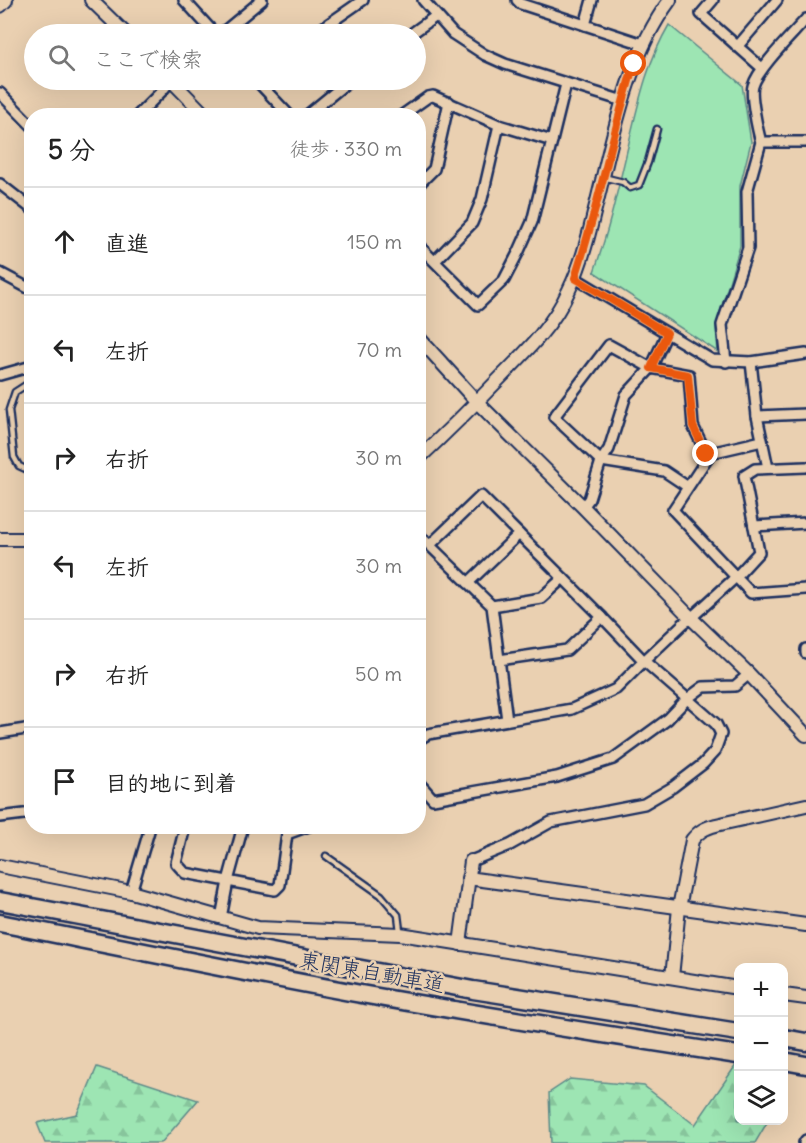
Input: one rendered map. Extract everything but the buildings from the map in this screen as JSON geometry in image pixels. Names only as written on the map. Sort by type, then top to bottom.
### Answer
[{"type":"highway","name":"東関東自動車道","points":[[0,901],[473,990],[734,1031]]},
{"type":"highway","name":"東関東自動車道","points":[[0,923],[362,994],[734,1054]]},
{"type":"highway","points":[[788,1039],[806,1042]]},
{"type":"highway","points":[[788,1063],[806,1065]]},
{"type":"main road","points":[[0,5],[5,0]]},
{"type":"street","points":[[91,0],[116,24]]},
{"type":"street","points":[[184,0],[206,24]]},
{"type":"street","points":[[234,24],[262,0]]},
{"type":"street","points":[[328,24],[363,0]]},
{"type":"street","points":[[423,0],[453,34],[485,55],[505,64],[623,101]]},
{"type":"street","points":[[517,0],[521,4],[643,44]]},
{"type":"street","points":[[585,25],[592,0]]},
{"type":"street","points":[[426,451],[536,342],[568,294],[587,243],[634,64],[643,44],[670,0]]},
{"type":"street","points":[[713,0],[700,14],[762,68]]},
{"type":"street","points":[[737,46],[777,0]]},
{"type":"street","points":[[425,24],[436,16]]},
{"type":"street","points":[[726,362],[722,325],[748,248],[747,192],[760,142],[752,87],[762,68],[806,19]]},
{"type":"street","points":[[426,253],[478,305],[502,283],[532,222],[566,84]]},
{"type":"street","points":[[145,108],[164,90]]},
{"type":"street","points":[[181,90],[198,108]]},
{"type":"street","points":[[265,90],[282,108]]},
{"type":"street","points":[[316,108],[338,90]]},
{"type":"street","points":[[0,93],[24,118]]},
{"type":"street","points":[[412,108],[433,96],[499,125],[552,141]]},
{"type":"street","points":[[426,177],[434,169],[449,102]]},
{"type":"street","points":[[435,261],[472,223],[483,199],[499,125]]},
{"type":"street","points":[[760,142],[806,142]]},
{"type":"street","points":[[0,184],[24,203]]},
{"type":"street","points":[[0,273],[24,286]]},
{"type":"street","points":[[575,278],[712,360],[751,362],[806,354]]},
{"type":"street","points":[[583,507],[589,499],[602,461],[609,449],[626,395],[651,368],[667,333]]},
{"type":"street","points":[[688,487],[664,471],[602,461],[554,417],[609,345],[651,368],[688,375],[693,426],[708,457],[673,510],[751,593],[806,590]]},
{"type":"street","points":[[426,346],[477,402],[749,674],[806,735]]},
{"type":"street","points":[[751,362],[757,416],[768,468]]},
{"type":"street","points":[[0,375],[24,368]]},
{"type":"street","points":[[757,416],[806,414]]},
{"type":"street","points":[[706,454],[762,441]]},
{"type":"street","points":[[426,735],[572,709],[616,689],[684,623],[736,577],[759,552],[744,476],[756,469],[806,467]]},
{"type":"street","points":[[430,546],[481,496],[644,661],[705,713],[722,734],[715,751],[703,764],[674,787],[644,804],[552,822],[510,845],[471,861],[460,944]]},
{"type":"street","points":[[754,526],[806,523]]},
{"type":"street","points":[[468,583],[519,534]]},
{"type":"street","points":[[0,539],[24,539]]},
{"type":"street","points":[[426,542],[492,606],[507,720]]},
{"type":"street","points":[[492,606],[541,598],[562,578]]},
{"type":"street","points":[[499,660],[567,650],[602,617]]},
{"type":"street","points":[[426,791],[433,799],[557,777],[613,759],[668,719],[687,699],[703,687],[735,686],[749,674]]},
{"type":"street","points":[[0,733],[24,729]]},
{"type":"street","points":[[672,977],[679,908],[692,840],[704,828],[806,805]]},
{"type":"street","points":[[0,817],[24,814]]},
{"type":"street","points":[[130,892],[148,834]]},
{"type":"street","points":[[183,834],[176,863],[185,873],[275,891],[280,885],[287,834]]},
{"type":"street","points":[[221,918],[241,834]]},
{"type":"street","points":[[0,866],[130,892],[258,928],[400,934],[734,987]]},
{"type":"street","points":[[468,879],[806,925]]},
{"type":"street","points":[[788,996],[806,998]]},
{"type":"lane","points":[[603,177],[623,183],[630,188],[639,185],[657,129]]},
{"type":"lane","points":[[24,386],[15,392],[9,410],[14,457],[18,466],[24,469]]},
{"type":"lane","points":[[326,856],[381,896],[398,915],[400,934]]},
{"type":"green space","points":[[669,25],[742,85],[751,142],[740,186],[740,246],[716,326],[718,352],[594,272],[610,221],[646,78]]},
{"type":"green space","points":[[97,1067],[198,1100],[161,1143],[45,1143],[37,1123],[77,1114]]},
{"type":"green space","points":[[734,1068],[734,1125],[766,1125],[755,1143],[551,1143],[549,1093],[570,1079],[644,1086],[695,1125]]},
{"type":"route","points":[[634,64],[587,243],[575,278],[667,333],[651,368],[688,375],[693,426],[706,454]]}]
